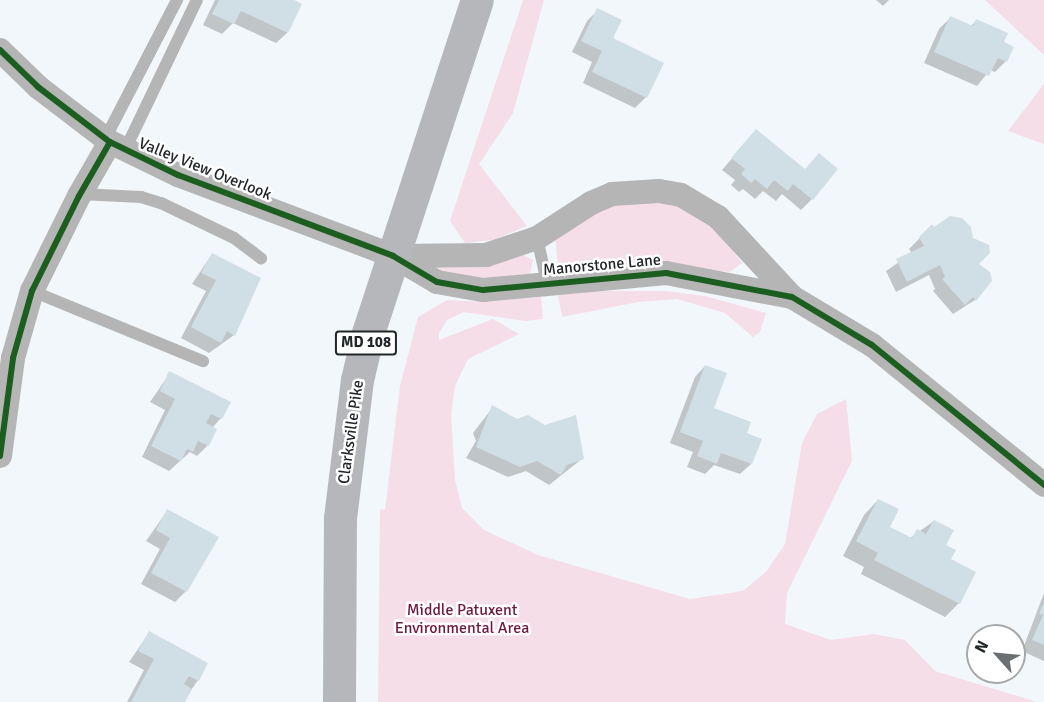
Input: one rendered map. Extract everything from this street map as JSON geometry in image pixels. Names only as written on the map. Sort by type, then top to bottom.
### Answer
[{"type":"main road","name":"Clarksville Pike","points":[[339,702],[343,473],[357,380],[393,256],[477,0]]},
{"type":"street","name":"Valley View Overlook","points":[[0,50],[38,87],[114,144],[178,175],[393,256]]},
{"type":"street","points":[[0,456],[14,358],[32,291],[80,194],[114,144]]},
{"type":"street","name":"Manorstone Lane","points":[[393,256],[486,255],[537,238],[591,203],[612,194],[659,191],[681,195],[718,217],[792,297],[872,345],[1044,485]]},
{"type":"street","name":"Manorstone Lane","points":[[393,256],[437,282],[460,288],[517,288],[547,282],[666,273],[733,283],[792,297]]},
{"type":"lane","points":[[114,144],[177,0]]},
{"type":"lane","points":[[114,144],[197,0]]},
{"type":"lane","points":[[80,194],[141,196],[161,203],[234,238],[261,258]]},
{"type":"lane","points":[[537,238],[547,282]]},
{"type":"lane","points":[[32,291],[203,361]]},
{"type":"green space","points":[[523,0],[544,0],[513,113],[479,164],[527,226],[493,240],[465,243],[450,221]]},
{"type":"green space","points":[[985,0],[1044,0],[1044,55]]},
{"type":"green space","points":[[1044,84],[1044,144],[1008,131]]},
{"type":"green space","points":[[668,201],[710,220],[742,263],[730,272],[645,263],[567,271],[558,265],[555,236],[610,204]]},
{"type":"green space","points":[[523,255],[533,260],[530,274],[484,280],[433,273],[435,265]]},
{"type":"green space","points":[[590,291],[666,291],[705,296],[766,313],[760,332],[753,337],[725,313],[677,299],[638,302],[562,317],[558,295]]},
{"type":"green space","name":"Middle Patuxent Environmental Area","points":[[541,297],[543,319],[526,321],[464,312],[447,320],[439,333],[439,340],[493,319],[519,334],[468,359],[455,386],[451,414],[455,480],[462,508],[484,530],[538,555],[690,599],[743,591],[767,571],[785,544],[802,443],[817,414],[846,399],[852,461],[787,593],[785,624],[831,640],[874,634],[905,640],[935,671],[966,680],[966,684],[978,684],[1037,702],[378,702],[380,509],[385,510],[400,386],[418,317],[447,300],[485,302]]},
{"type":"building","points":[[219,0],[294,0],[302,4],[288,33],[241,11],[234,24],[212,14]]},
{"type":"building","points":[[597,8],[622,20],[613,38],[664,63],[647,98],[592,72],[602,51],[581,41]]},
{"type":"building","points":[[950,16],[973,26],[976,19],[1008,33],[1004,42],[1014,47],[1007,62],[998,58],[989,76],[934,52]]},
{"type":"building","points":[[756,129],[805,169],[819,153],[838,169],[813,200],[793,184],[788,191],[774,180],[767,189],[755,179],[751,183],[741,174],[745,169],[731,158]]},
{"type":"building","points":[[950,216],[962,218],[971,227],[973,238],[989,245],[990,253],[979,264],[990,272],[992,281],[976,301],[973,297],[965,305],[942,279],[945,277],[940,265],[907,282],[896,259],[924,246],[919,237],[932,224],[934,227]]},
{"type":"building","points":[[212,253],[261,278],[235,336],[227,331],[221,343],[191,327],[216,280],[201,273]]},
{"type":"building","points":[[705,365],[727,373],[714,408],[751,422],[747,433],[762,439],[752,464],[721,453],[717,464],[697,456],[703,441],[680,432]]},
{"type":"building","points":[[169,371],[231,402],[222,419],[211,414],[206,423],[217,429],[209,446],[198,441],[193,452],[187,449],[181,461],[151,446],[175,399],[160,391]]},
{"type":"building","points":[[492,405],[517,419],[528,415],[545,425],[576,415],[584,459],[567,465],[561,475],[537,461],[520,467],[476,447]]},
{"type":"building","points":[[878,499],[899,509],[890,527],[912,538],[917,529],[926,534],[934,520],[954,530],[946,545],[956,550],[951,559],[976,572],[960,604],[874,560],[878,553],[856,541]]},
{"type":"building","points":[[167,509],[219,537],[187,592],[151,573],[170,538],[156,530]]},
{"type":"building","points":[[1044,603],[1044,645],[1032,640],[1043,615],[1039,613]]},
{"type":"building","points":[[149,631],[208,663],[199,681],[189,676],[184,684],[192,689],[185,702],[131,702],[154,659],[138,651]]},
{"type":"cycle path","points":[[0,50],[38,87],[110,142],[178,175],[393,256],[437,282],[483,290],[666,273],[792,297],[872,345],[1044,485]]},
{"type":"cycle path","points":[[0,456],[13,358],[32,291],[79,196],[110,142]]}]
